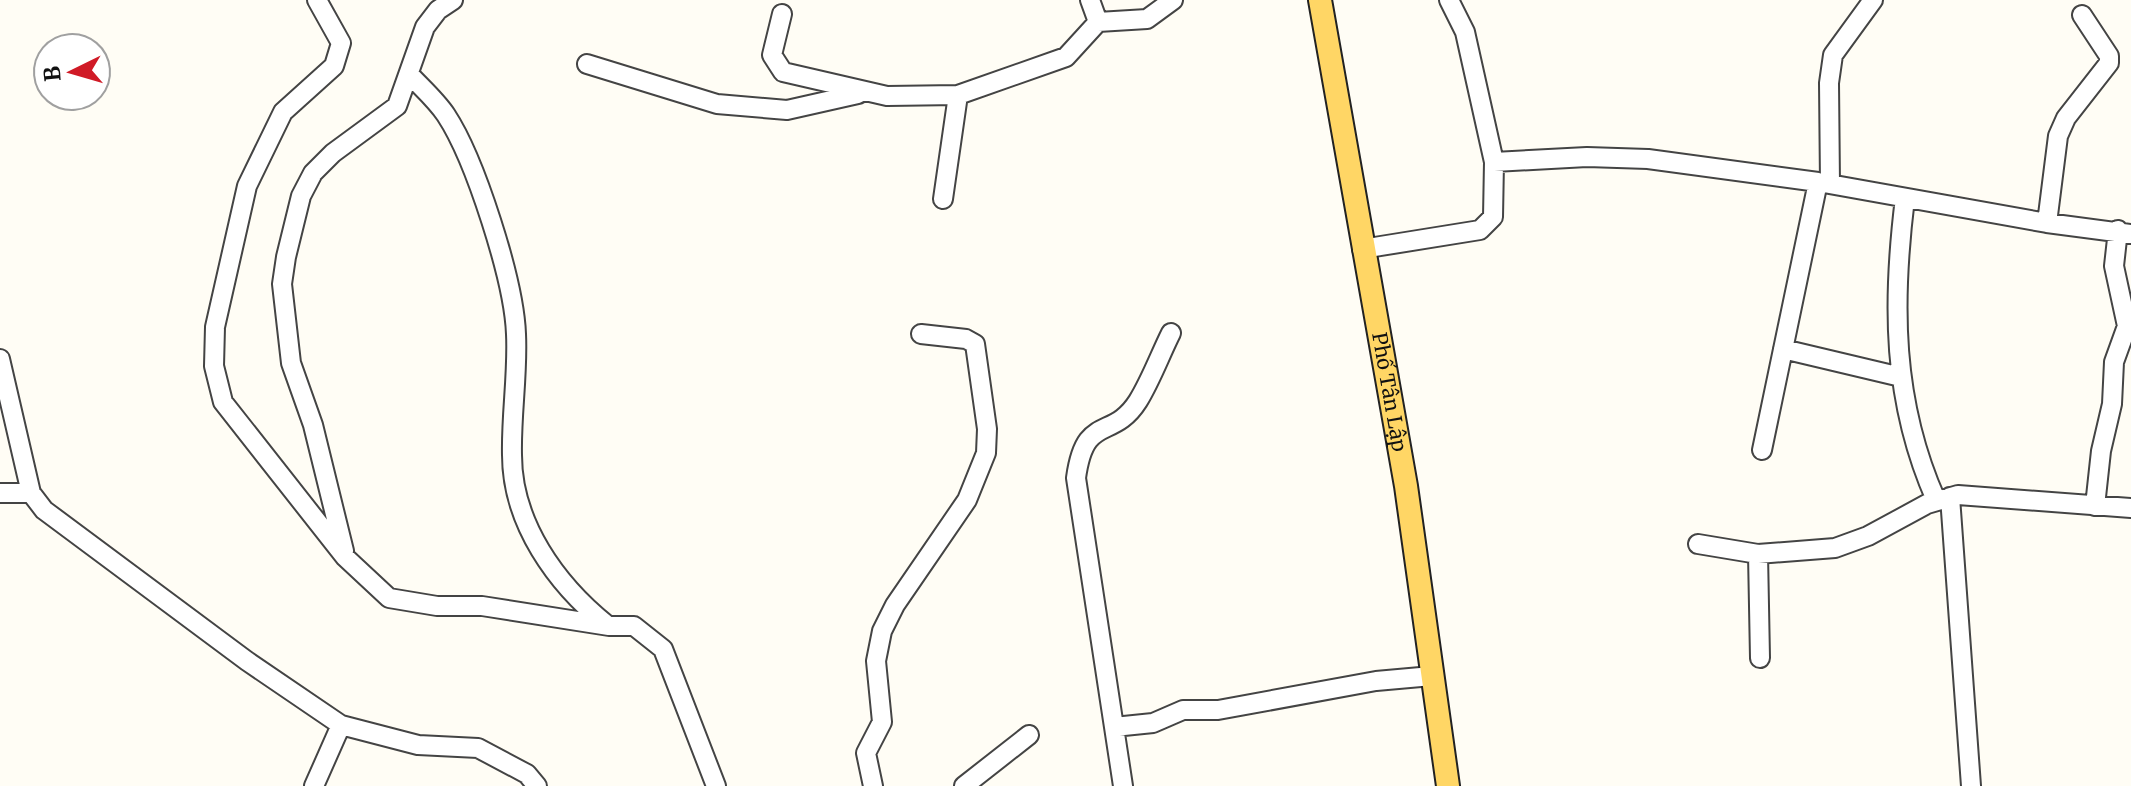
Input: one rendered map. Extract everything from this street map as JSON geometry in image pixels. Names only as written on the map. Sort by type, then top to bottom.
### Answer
[{"type":"main road","name":"Phố Tân Lập","points":[[1320,0],[1406,486],[1448,786]]},
{"type":"street","points":[[317,0],[341,43],[334,66],[283,112],[247,186],[215,327],[214,366],[223,402],[345,557],[389,598],[437,606],[482,606],[609,626],[634,626],[663,649],[716,786]]},
{"type":"street","points":[[345,557],[313,425],[291,363],[283,274],[297,208],[313,173],[333,153],[397,106],[425,27],[438,10],[453,0]]},
{"type":"street","points":[[1090,0],[1098,22]]},
{"type":"street","points":[[782,14],[772,55],[783,72],[865,93],[958,95],[1066,57],[1098,22],[1147,19],[1173,0]]},
{"type":"street","points":[[1362,249],[1486,227],[1493,217],[1494,162],[1469,46],[1449,0]]},
{"type":"street","points":[[1762,450],[1824,183],[1830,67],[1836,47],[1873,0]]},
{"type":"street","points":[[2047,223],[2058,136],[2066,118],[2109,63],[2109,56],[2082,15]]},
{"type":"street","points":[[587,64],[717,104],[787,110],[865,93]]},
{"type":"street","points":[[409,74],[450,121],[505,265],[516,331],[512,455],[519,504],[539,547],[570,593],[609,626]]},
{"type":"street","points":[[943,199],[958,95]]},
{"type":"street","points":[[1494,162],[1637,158],[1824,183],[2047,223],[2125,232],[2114,266],[2127,326],[2114,362],[2112,404],[2101,451],[2095,506]]},
{"type":"street","points":[[1905,198],[1895,303],[1901,377],[1920,463],[1943,499],[1971,786]]},
{"type":"street","points":[[1123,786],[1076,478],[1079,454],[1090,434],[1117,422],[1137,403],[1171,333]]},
{"type":"street","points":[[873,786],[866,753],[882,722],[876,661],[882,631],[895,605],[967,500],[982,468],[988,442],[975,344],[966,339],[921,334]]},
{"type":"street","points":[[1783,349],[1901,377]]},
{"type":"street","points":[[0,359],[31,493],[52,517],[247,661],[341,725],[418,745],[478,748],[527,774],[537,786]]},
{"type":"street","points":[[0,493],[31,493]]},
{"type":"street","points":[[1698,544],[1758,554],[1853,543],[1943,499],[1967,495],[2131,508]]},
{"type":"street","points":[[1758,554],[1760,658]]},
{"type":"street","points":[[1114,727],[1153,723],[1183,710],[1218,710],[1376,681],[1432,676]]},
{"type":"street","points":[[314,786],[341,725]]},
{"type":"street","points":[[964,786],[1029,735]]}]
